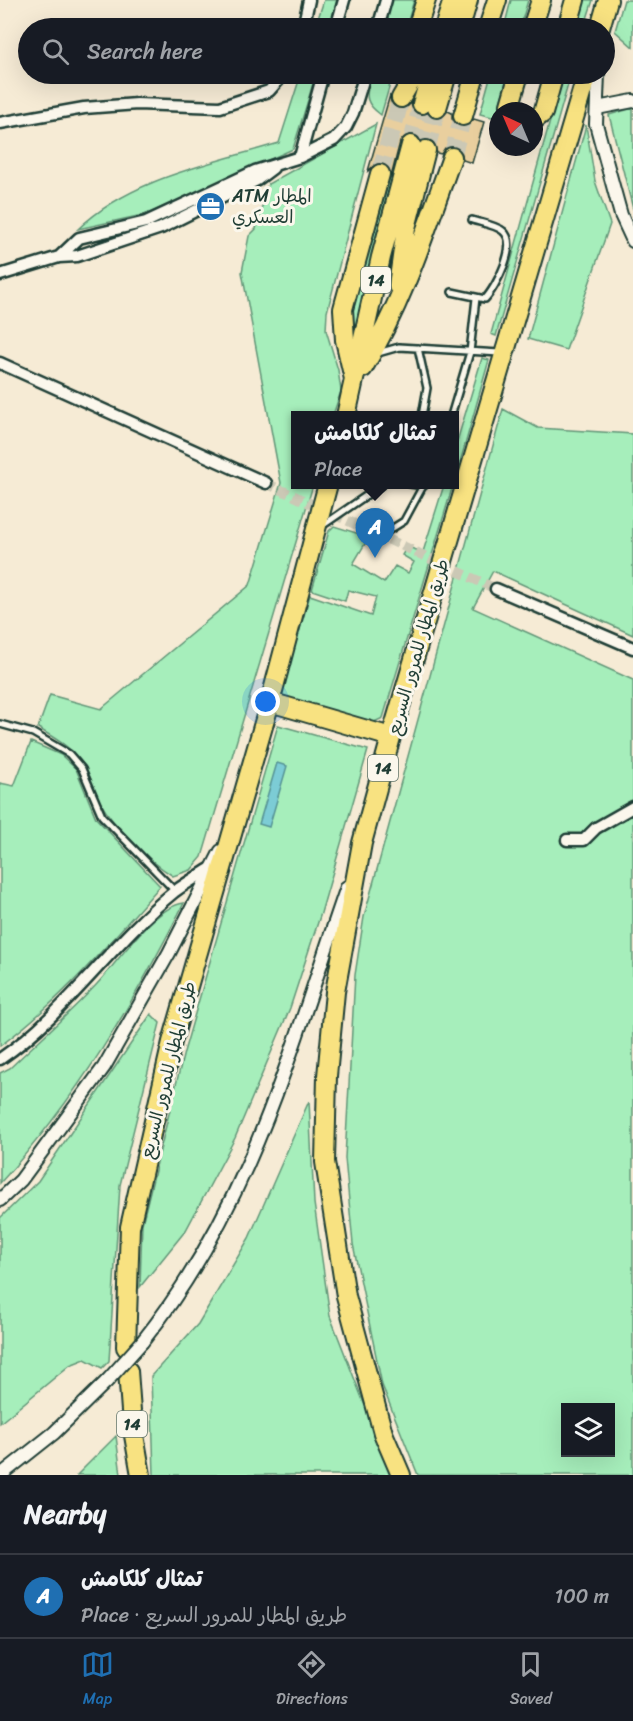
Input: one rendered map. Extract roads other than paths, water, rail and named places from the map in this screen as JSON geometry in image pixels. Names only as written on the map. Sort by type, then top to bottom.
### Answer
[{"type":"highway","points":[[420,18],[426,0]]},
{"type":"highway","points":[[432,18],[438,0]]},
{"type":"highway","points":[[447,18],[453,0]]},
{"type":"highway","points":[[463,18],[468,0]]},
{"type":"highway","points":[[491,18],[497,0]]},
{"type":"highway","points":[[535,18],[541,0]]},
{"type":"highway","points":[[570,18],[575,0]]},
{"type":"highway","points":[[403,84],[401,98],[409,84]]},
{"type":"highway","points":[[431,84],[430,106],[442,84]]},
{"type":"highway","points":[[463,116],[473,84]]},
{"type":"highway","points":[[511,102],[516,84]]},
{"type":"highway","points":[[543,113],[551,84]]},
{"type":"highway","name":"طريق المطار للمرور السريع","points":[[401,1475],[383,1433],[346,1296],[325,1162],[327,1077],[335,992],[362,843],[391,737],[584,84]]},
{"type":"highway","name":"14","points":[[347,411],[381,256],[418,147],[401,254],[396,304]]},
{"type":"highway","name":"14","points":[[355,380],[371,355],[396,304],[452,157]]},
{"type":"highway","points":[[355,380],[345,340],[343,309],[380,174]]},
{"type":"highway","name":"طريق المطار للمرور السريع","points":[[134,1345],[130,1227],[172,1042],[270,702],[327,489]]},
{"type":"highway","points":[[270,702],[391,737]]},
{"type":"highway","name":"14","points":[[128,1371],[132,1424],[141,1475]]},
{"type":"street","points":[[305,18],[309,0]]},
{"type":"street","points":[[339,18],[344,0]]},
{"type":"street","points":[[381,18],[386,0]]},
{"type":"street","points":[[0,123],[84,108],[137,104],[220,107],[269,91],[275,84]]},
{"type":"street","points":[[300,157],[320,84]]},
{"type":"street","points":[[58,257],[79,238],[104,230],[146,222],[255,171],[273,168],[334,140],[346,127],[361,84]]},
{"type":"street","points":[[598,84],[596,123],[621,215],[633,241]]},
{"type":"street","points":[[597,108],[633,101]]},
{"type":"street","points":[[0,284],[3,274],[58,257],[72,257],[172,224],[257,180],[273,168]]},
{"type":"street","points":[[104,230],[107,246]]},
{"type":"street","points":[[1,363],[266,483]]},
{"type":"street","points":[[496,589],[633,648]]},
{"type":"street","points":[[567,840],[584,840],[596,828],[633,807]]},
{"type":"street","points":[[0,1200],[21,1179],[104,1067],[169,953],[231,831]]},
{"type":"street","points":[[1,1475],[54,1433],[108,1382],[134,1345],[166,1311],[200,1260],[231,1205],[280,1084],[362,843]]},
{"type":"street","points":[[0,1059],[23,1043],[70,1000],[175,891],[213,867]]},
{"type":"lane","points":[[452,292],[485,299],[494,290],[510,245],[502,229],[472,220]]},
{"type":"lane","points":[[452,411],[470,352],[476,298]]},
{"type":"lane","points":[[371,355],[399,347],[504,353]]},
{"type":"lane","points":[[418,348],[427,388],[424,411]]},
{"type":"lane","points":[[315,531],[375,489]]},
{"type":"lane","points":[[388,531],[404,521],[422,489]]},
{"type":"lane","points":[[0,724],[33,734],[69,754],[82,769],[102,816],[175,891]]},
{"type":"water","points":[[277,763],[287,766],[269,827],[259,824]]},
{"type":"tunnel","points":[[380,174],[401,98]]},
{"type":"tunnel","points":[[411,145],[422,104]]},
{"type":"tunnel","points":[[426,150],[437,108]]},
{"type":"tunnel","points":[[452,157],[463,116]]},
{"type":"tunnel","points":[[266,483],[496,589]]},
{"type":"place","name":"ATM المطار العسكري","points":[[211,206]]},
{"type":"place","name":"تمثال كلكامش","points":[[375,558]]}]
